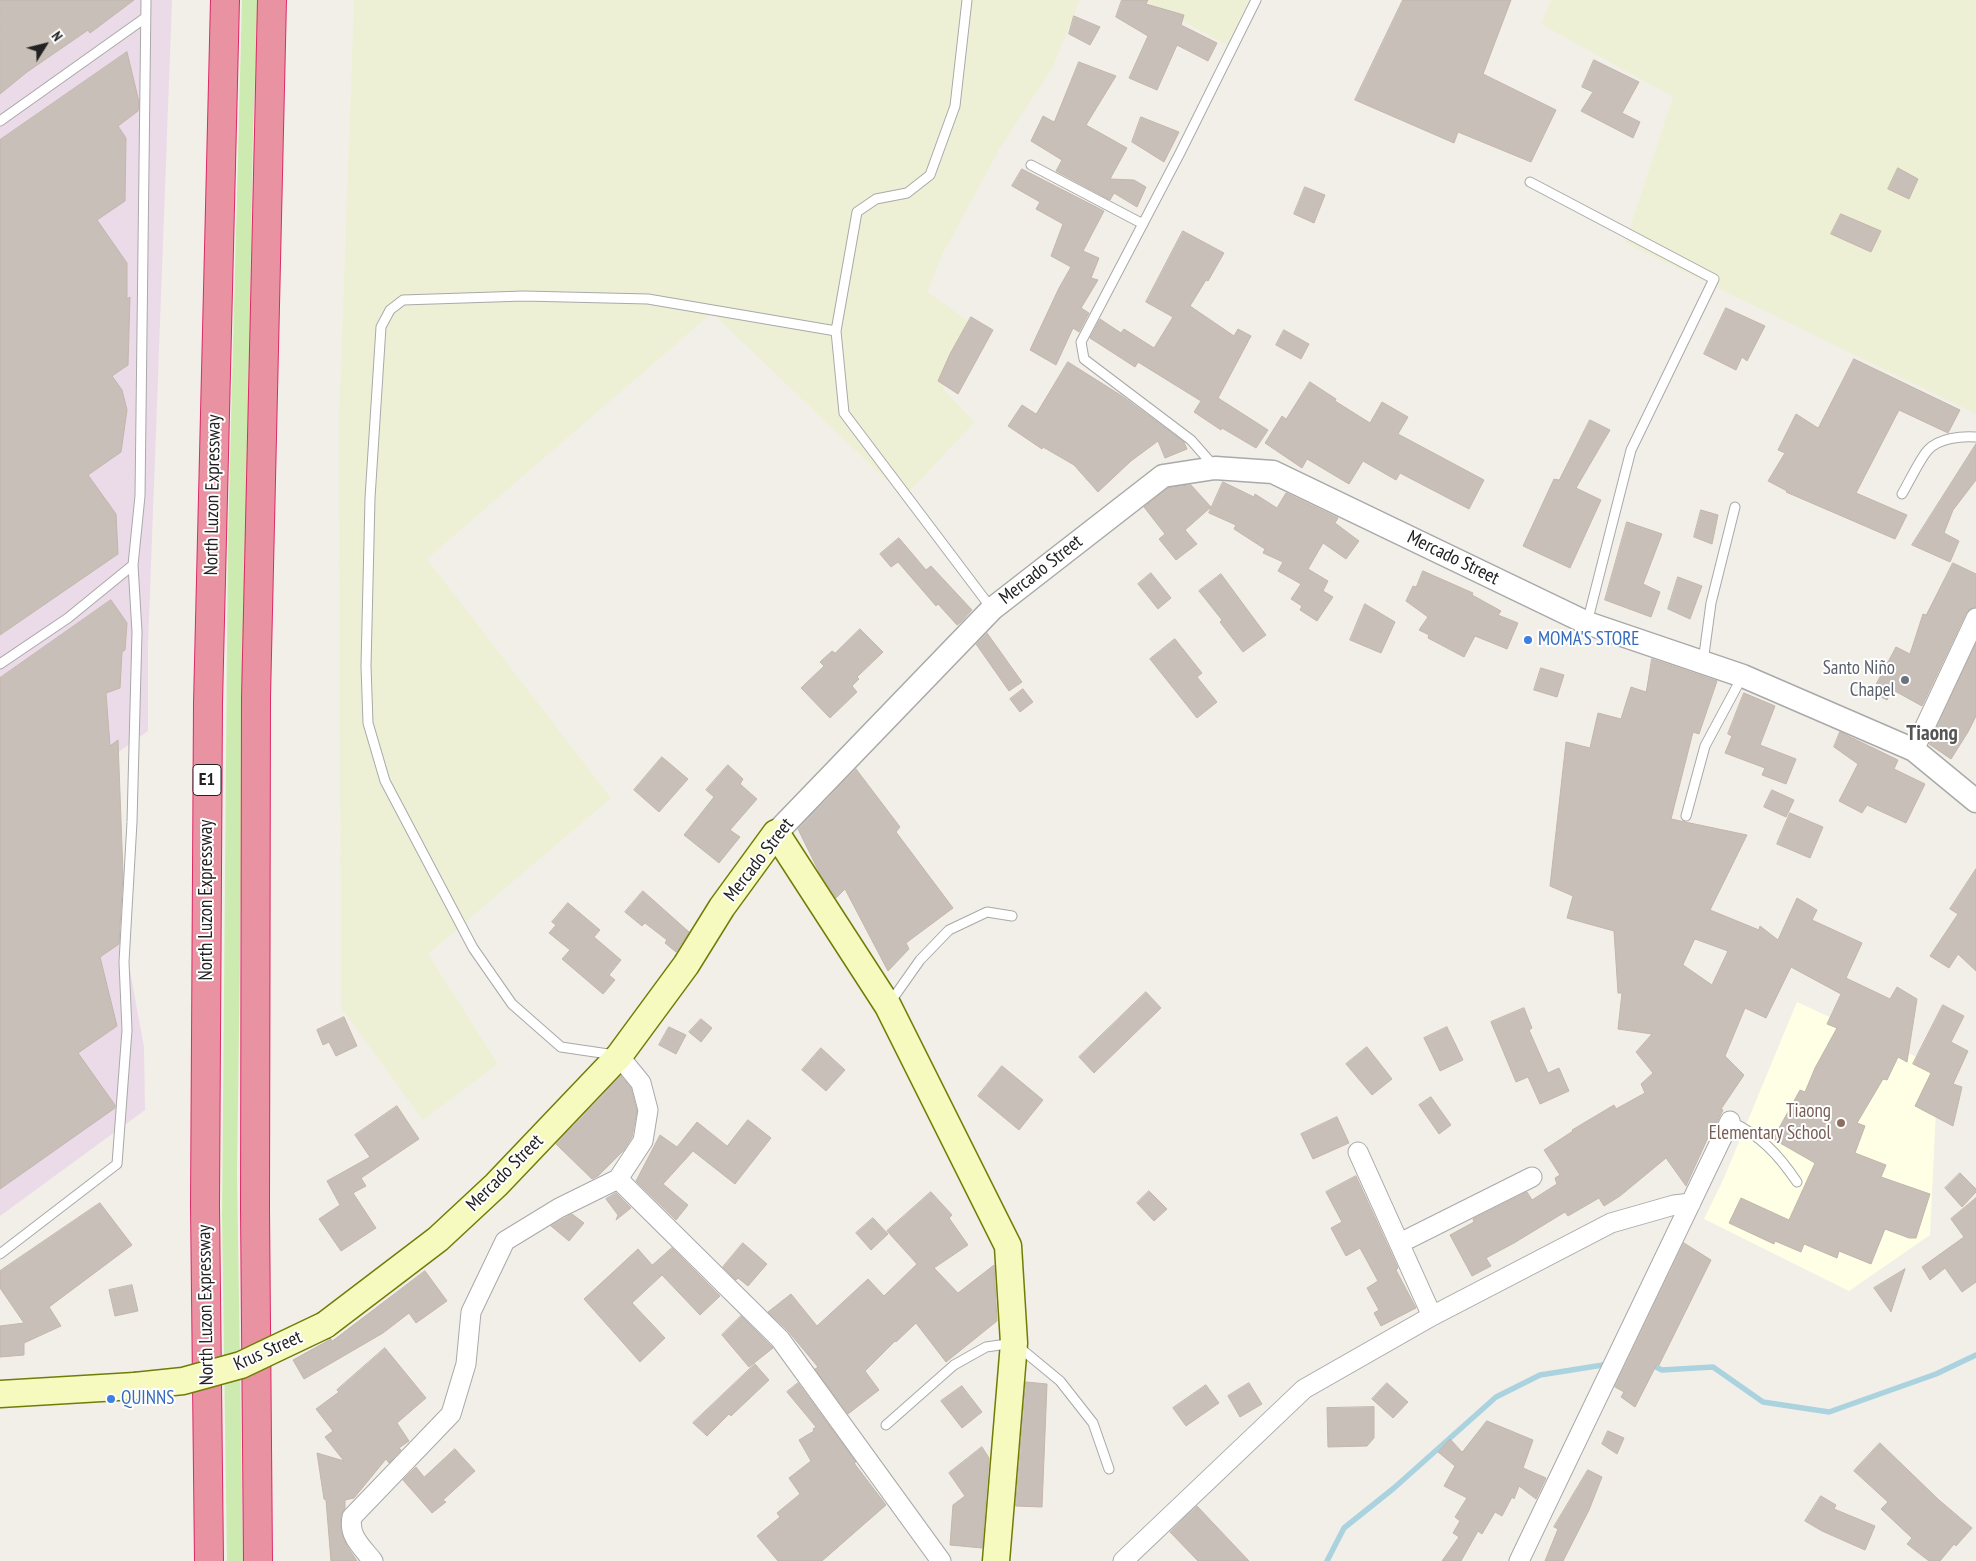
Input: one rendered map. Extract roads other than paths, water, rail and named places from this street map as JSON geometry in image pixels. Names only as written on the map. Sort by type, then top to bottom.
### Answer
[{"type":"highway","name":"North Luzon Expressway","points":[[209,1561],[206,1205],[208,703],[225,0]]},
{"type":"highway","points":[[258,1561],[255,1218],[256,698],[272,0]]},
{"type":"main road","name":"Mercado Street","points":[[325,1324],[438,1239],[496,1185],[619,1056],[686,965],[722,907],[776,833]]},
{"type":"main road","points":[[776,833],[888,1006],[1008,1246],[1014,1343],[996,1561]]},
{"type":"main road","name":"Krus Street","points":[[0,1394],[134,1386],[183,1381],[242,1365],[325,1324]]},
{"type":"street","name":"Mercado Street","points":[[776,833],[992,609],[1162,476],[1215,468],[1273,472],[1587,623],[1743,676],[1914,750],[1976,800]]},
{"type":"street","points":[[1914,750],[1976,618]]},
{"type":"street","points":[[373,1561],[353,1535],[350,1525],[352,1517],[451,1414],[466,1364],[471,1312],[505,1241],[559,1208],[618,1179],[643,1141],[648,1110],[641,1083],[619,1056]]},
{"type":"street","points":[[1519,1561],[1730,1121]]},
{"type":"street","points":[[1358,1152],[1432,1316]]},
{"type":"street","points":[[1400,1243],[1532,1177]]},
{"type":"street","points":[[618,1179],[780,1339],[941,1561]]},
{"type":"street","points":[[1123,1561],[1304,1389],[1432,1316],[1611,1223],[1691,1202]]},
{"type":"lane","points":[[1,1251],[117,1164],[127,1030],[124,962],[132,822],[137,632],[133,565],[140,486],[146,0]]},
{"type":"lane","points":[[967,0],[955,106],[942,147],[930,175],[907,193],[876,199],[856,212],[836,331],[844,413],[992,609]]},
{"type":"lane","points":[[1215,468],[1191,440],[1084,359],[1080,342],[1143,224],[1256,0]]},
{"type":"lane","points":[[0,121],[145,18]]},
{"type":"lane","points":[[1031,165],[1143,224]]},
{"type":"lane","points":[[1530,182],[1714,280],[1632,450],[1587,623]]},
{"type":"lane","points":[[619,1056],[560,1047],[512,1004],[473,948],[385,781],[368,723],[366,666],[370,498],[381,327],[390,310],[403,300],[524,296],[648,299],[836,331]]},
{"type":"lane","points":[[1902,494],[1928,449],[1946,440],[1963,436],[1976,437]]},
{"type":"lane","points":[[1703,662],[1711,603],[1734,507]]},
{"type":"lane","points":[[0,664],[68,618],[133,565]]},
{"type":"lane","points":[[1686,816],[1705,746],[1743,676]]},
{"type":"lane","points":[[888,1006],[920,960],[949,930],[987,912],[1012,916]]},
{"type":"lane","points":[[1730,1121],[1762,1141],[1780,1157],[1797,1182]]},
{"type":"lane","points":[[886,1425],[954,1365],[986,1347],[1014,1343],[1060,1381],[1093,1423],[1109,1469]]},
{"type":"waterway","points":[[1650,1364],[1662,1370],[1713,1367],[1763,1402],[1829,1412],[1936,1374],[1976,1355]]},
{"type":"waterway","points":[[1327,1561],[1344,1528],[1394,1488],[1496,1397],[1540,1375],[1603,1365],[1609,1361]]},
{"type":"place","name":"MOMA'S STORE","points":[[1528,640]]},
{"type":"place","name":"Santo Niño Chapel","points":[[1905,680]]},
{"type":"place","name":"Tiaong Elementary School","points":[[1841,1123]]},
{"type":"place","name":"QUINNS","points":[[111,1399]]},
{"type":"district","name":"Tiaong","points":[[1932,734]]}]
